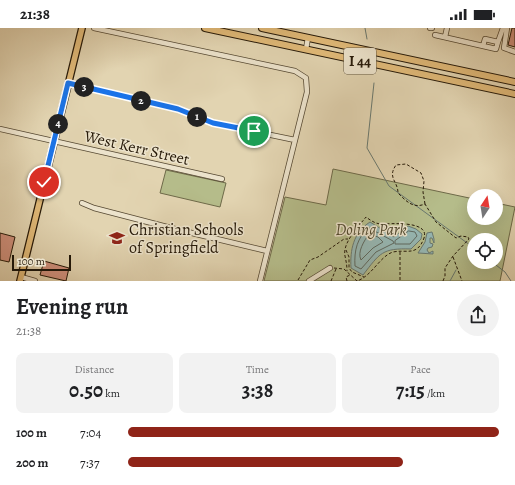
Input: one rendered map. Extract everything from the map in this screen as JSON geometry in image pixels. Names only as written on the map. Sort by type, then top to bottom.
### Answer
[{"type":"highway","name":"I 44","points":[[205,28],[515,94]]},
{"type":"highway","name":"I 44","points":[[262,28],[515,82]]},
{"type":"main road","points":[[20,279],[82,28]]},
{"type":"street","points":[[94,28],[296,71],[306,78],[307,92],[260,281]]},
{"type":"street","points":[[445,37],[447,28]]},
{"type":"street","points":[[435,35],[496,49],[503,28]]},
{"type":"street","points":[[507,28],[504,48],[515,52]]},
{"type":"street","points":[[306,50],[308,38]]},
{"type":"street","points":[[483,46],[485,39],[498,42]]},
{"type":"street","points":[[68,83],[178,109],[213,123],[295,140]]},
{"type":"street","name":"West Kerr Street","points":[[0,129],[222,180]]},
{"type":"street","points":[[82,203],[94,208],[170,228],[267,251]]},
{"type":"street","points":[[309,281],[330,268]]},
{"type":"street","points":[[20,279],[35,281]]},
{"type":"path","points":[[425,204],[414,206],[409,204],[398,193],[398,189],[392,177],[393,169],[396,165],[406,164],[421,173],[424,181],[423,192],[425,204],[436,222],[456,238],[461,236],[468,237],[470,239],[453,256],[445,268],[445,276],[443,281]]},
{"type":"path","points":[[330,268],[344,269],[357,281],[365,277],[393,252],[409,253],[415,251],[423,241],[425,235],[417,226],[403,223],[379,224],[366,217],[349,239],[345,250],[347,271]]},
{"type":"path","points":[[298,280],[310,260],[318,257],[344,239],[349,239]]},
{"type":"path","points":[[345,250],[349,257],[349,268],[360,277],[365,277]]},
{"type":"path","points":[[400,252],[400,281]]},
{"type":"path","points":[[453,256],[462,281]]},
{"type":"path","points":[[331,281],[336,268]]},
{"type":"path","points":[[347,281],[346,277],[350,274]]},
{"type":"green space","name":"Doling Park","points":[[333,169],[467,198],[467,225],[503,225],[503,204],[515,207],[503,266],[503,233],[467,233],[467,269],[502,269],[500,281],[264,281],[285,197],[326,205]]},
{"type":"green space","points":[[166,170],[226,183],[220,207],[160,193]]},
{"type":"water","points":[[370,222],[394,237],[408,226],[416,229],[422,234],[421,239],[411,249],[401,249],[382,253],[363,275],[351,268],[351,255],[356,237],[364,226]]},
{"type":"water","points":[[432,232],[434,243],[432,238],[430,238],[430,243],[433,244],[432,247],[428,248],[427,250],[429,253],[433,251],[433,254],[418,253],[425,242],[427,233]]},
{"type":"building","points":[[512,28],[515,28],[515,47],[508,45]]},
{"type":"building","points":[[0,233],[15,237],[9,262],[0,260]]},
{"type":"building","points":[[44,261],[69,268],[66,281],[40,275]]},
{"type":"waterway","points":[[365,28],[367,39]]},
{"type":"waterway","points":[[374,83],[367,148],[389,186],[467,243]]},
{"type":"waterway","points":[[501,269],[511,281]]},
{"type":"waterway","points":[[450,281],[456,270]]},
{"type":"place","name":"Christian Schools of Springfield","points":[[117,238]]},
{"type":"route","points":[[44,182],[68,83],[178,109],[213,123],[254,131]]}]
